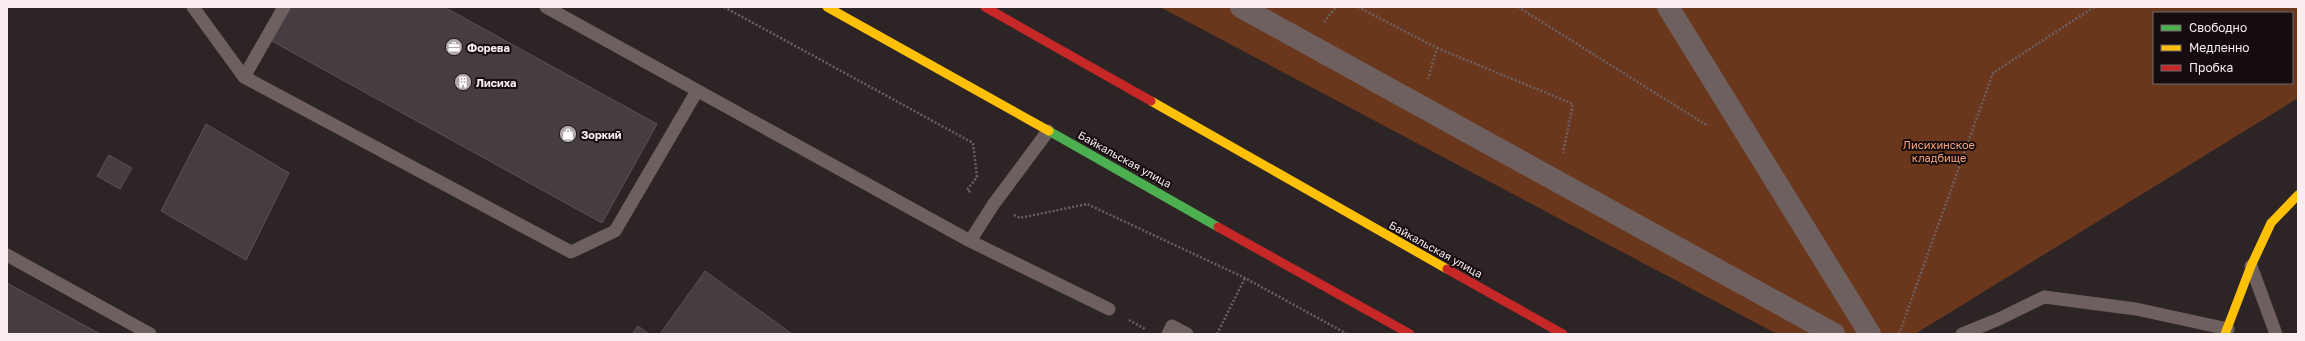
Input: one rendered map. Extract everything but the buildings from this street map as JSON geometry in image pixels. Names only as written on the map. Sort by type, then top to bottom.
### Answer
[{"type":"main road","name":"Байкальская улица","points":[[827,7],[1048,131],[1087,151],[1410,334]]},
{"type":"main road","name":"Байкальская улица","points":[[985,7],[1563,334]]},
{"type":"main road","points":[[2226,332],[2251,266],[2271,223],[2298,195]]},
{"type":"street","points":[[1240,7],[1834,334]]},
{"type":"street","points":[[1668,7],[1870,334]]},
{"type":"lane","points":[[193,7],[244,77],[571,252],[615,231],[696,90]]},
{"type":"lane","points":[[244,77],[284,7]]},
{"type":"lane","points":[[546,7],[970,241],[1109,308]]},
{"type":"lane","points":[[970,241],[993,205],[1048,131]]},
{"type":"lane","points":[[7,255],[150,334]]},
{"type":"lane","points":[[2251,266],[2276,334]]},
{"type":"lane","points":[[1962,334],[2044,297],[2136,308],[2226,332]]},
{"type":"lane","points":[[1168,334],[1172,326],[1187,334]]},
{"type":"path","points":[[1358,7],[1437,48],[1573,104],[1558,182]]},
{"type":"path","points":[[1518,7],[1710,127]]},
{"type":"path","points":[[1899,334],[1993,73],[2094,7]]},
{"type":"path","points":[[1421,106],[1437,48]]},
{"type":"path","points":[[1217,334],[1245,278]]},
{"type":"path","points":[[1109,308],[1148,330]]},
{"type":"green space","name":"Лисихинское кладбище","points":[[1160,7],[2298,7],[2298,98],[1915,334],[1777,334]]},
{"type":"traffic: fast","points":[[1049,131],[1218,227]]},
{"type":"traffic: slow","points":[[827,7],[1049,131]]},
{"type":"traffic: slow","points":[[1151,101],[1447,269]]},
{"type":"traffic: slow","points":[[2225,334],[2251,266],[2271,223],[2298,195]]},
{"type":"traffic: jam","points":[[985,7],[1151,101]]},
{"type":"traffic: jam","points":[[1218,227],[1410,334]]},
{"type":"traffic: jam","points":[[1447,269],[1563,334]]},
{"type":"place","name":"Форева","points":[[454,47]]},
{"type":"place","name":"Лисиха","points":[[463,82]]},
{"type":"place","name":"Зоркий","points":[[568,134]]}]
